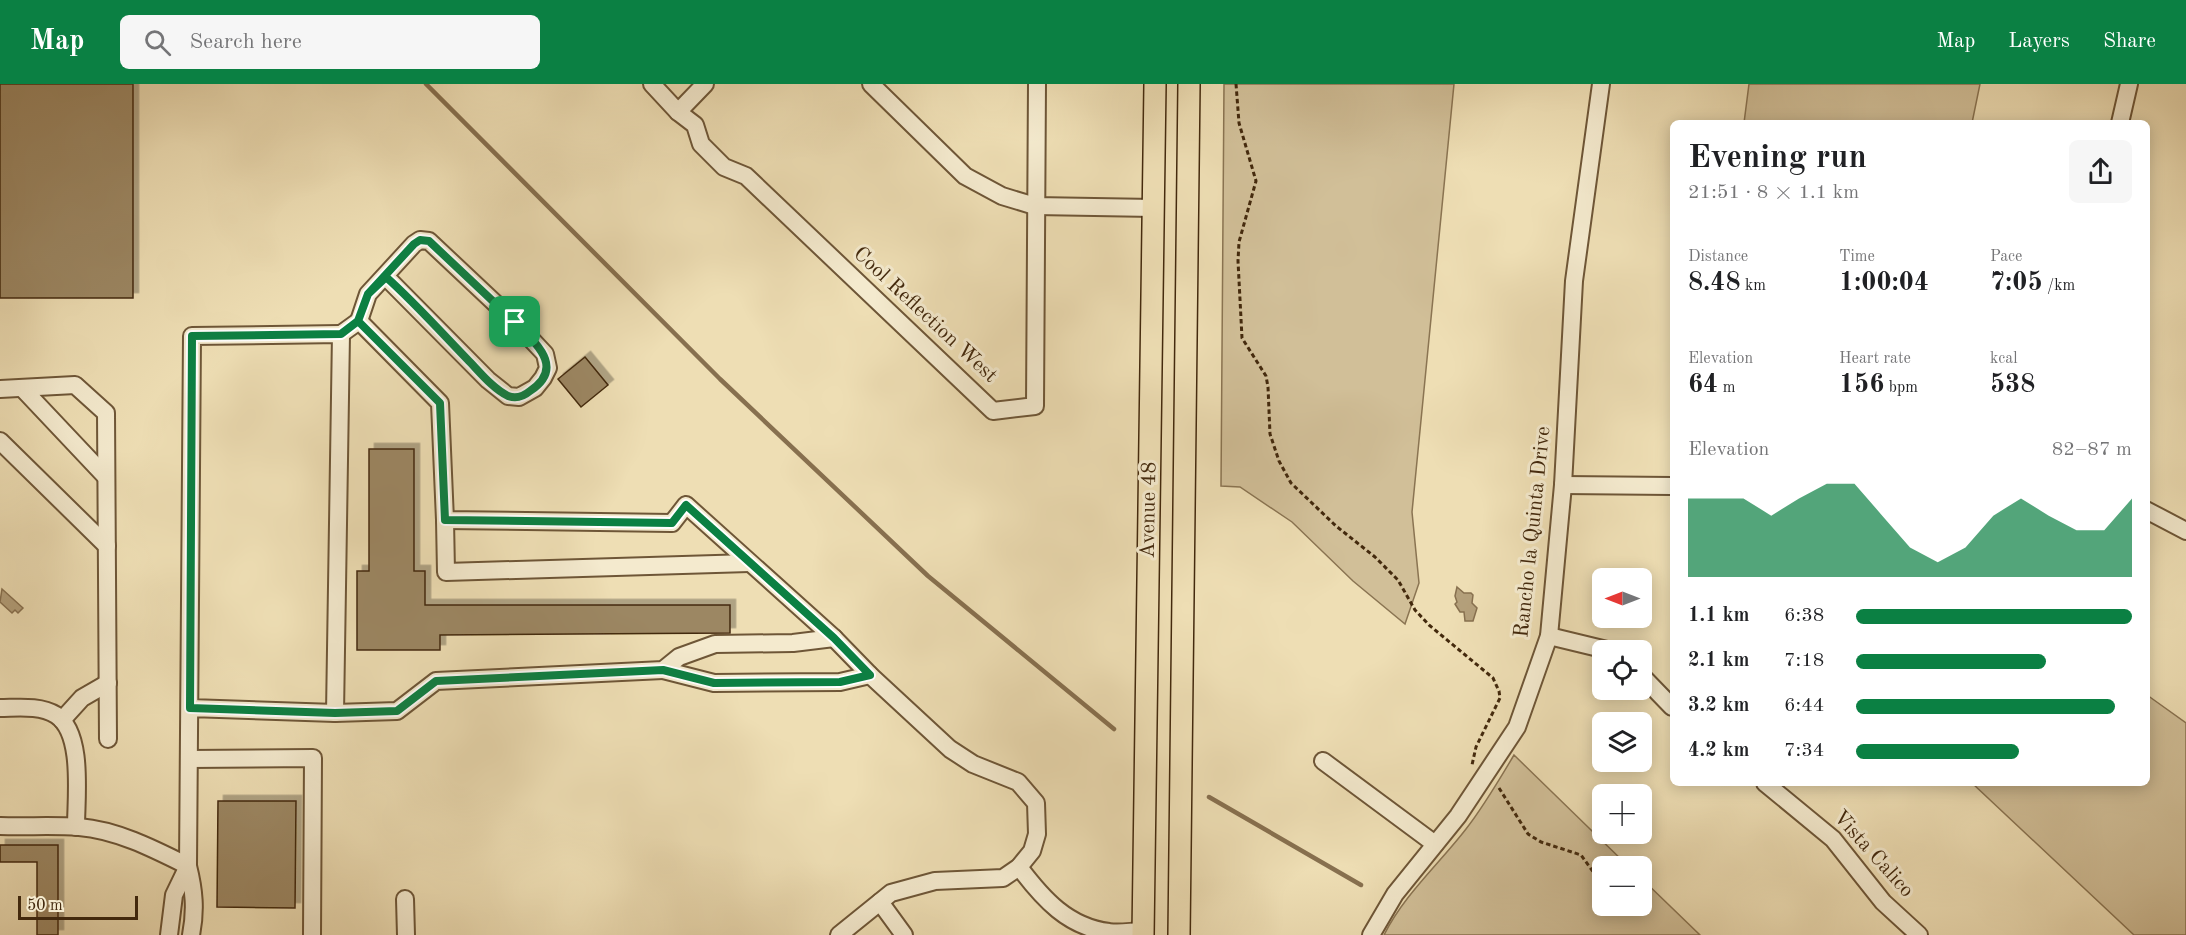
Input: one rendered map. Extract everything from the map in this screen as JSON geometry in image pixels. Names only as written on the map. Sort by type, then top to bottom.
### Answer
[{"type":"main road","name":"Avenue 48","points":[[1143,933],[1155,84]]},
{"type":"main road","name":"Avenue 48","points":[[1179,935],[1189,84]]},
{"type":"main road","points":[[1154,208],[1187,207]]},
{"type":"street","name":"Cool Reflection West","points":[[652,84],[678,112],[695,125],[700,144],[724,167],[746,176],[993,411],[1035,406],[1037,84]]},
{"type":"street","points":[[678,112],[705,84]]},
{"type":"street","points":[[871,84],[965,176],[1002,196],[1035,206],[1154,208]]},
{"type":"street","name":"Rancho la Quinta Drive","points":[[1371,935],[1395,894],[1458,816],[1517,727],[1549,636],[1563,485],[1574,280],[1601,84]]},
{"type":"street","points":[[2121,120],[2129,84]]},
{"type":"street","points":[[191,935],[195,919],[194,889],[188,866],[192,336],[341,334],[358,321],[368,294],[420,240],[429,241],[515,322],[545,354],[548,368],[543,378],[528,393],[519,397],[508,396],[488,380],[386,277]]},
{"type":"street","points":[[358,321],[440,403],[446,572],[749,563]]},
{"type":"street","points":[[335,713],[341,334]]},
{"type":"street","points":[[0,389],[75,385],[106,413],[108,740]]},
{"type":"street","points":[[22,388],[106,477]]},
{"type":"street","points":[[0,441],[107,546]]},
{"type":"street","points":[[1563,485],[1670,486]]},
{"type":"street","points":[[445,520],[672,523],[686,505],[834,638],[870,675],[950,748],[973,764],[1018,782],[1036,803],[1037,834],[1032,851],[1019,867],[1003,878],[935,882],[891,894],[839,935]]},
{"type":"street","points":[[2150,512],[2186,531]]},
{"type":"street","points":[[1549,636],[1592,646]]},
{"type":"street","points":[[663,670],[679,657],[715,644],[793,643],[834,638]]},
{"type":"street","points":[[190,708],[335,713],[397,711],[436,681],[663,670],[714,683],[840,682],[870,675]]},
{"type":"street","points":[[62,720],[82,698],[108,683]]},
{"type":"street","points":[[1652,686],[1670,705]]},
{"type":"street","points":[[0,708],[36,708],[55,714],[66,724],[75,750],[76,827]]},
{"type":"street","points":[[189,759],[313,758],[312,935]]},
{"type":"street","points":[[1323,761],[1435,844]]},
{"type":"street","name":"Vista Calico","points":[[1769,786],[1833,839],[1883,902],[1919,935]]},
{"type":"street","points":[[0,826],[76,827],[103,831],[149,847],[188,866]]},
{"type":"street","points":[[169,935],[174,895],[188,866]]},
{"type":"street","points":[[1019,867],[1034,887],[1066,917],[1079,925],[1110,933],[1143,933]]},
{"type":"street","points":[[405,899],[406,935]]},
{"type":"street","points":[[880,902],[904,935]]},
{"type":"path","points":[[1236,84],[1239,123],[1256,181],[1239,242],[1242,338],[1266,376],[1270,434],[1278,461],[1291,483],[1398,580],[1415,610],[1429,625],[1492,678],[1500,698],[1472,761],[1475,770]]},
{"type":"path","points":[[1499,788],[1528,834],[1541,842],[1581,855],[1592,870]]},
{"type":"shaded area","points":[[1224,84],[1454,84],[1412,512],[1419,583],[1405,624],[1353,581],[1292,522],[1240,487],[1221,486]]},
{"type":"shaded area","points":[[1749,84],[1980,84],[1973,120],[1744,120]]},
{"type":"shaded area","points":[[1457,587],[1464,593],[1473,595],[1472,603],[1477,608],[1473,621],[1465,621],[1464,612],[1460,612],[1455,604]]},
{"type":"shaded area","points":[[2,589],[23,608],[18,613],[15,610],[12,613],[0,602]]},
{"type":"shaded area","points":[[2150,697],[2186,723],[2186,935],[2134,935],[1975,786],[2150,786]]},
{"type":"shaded area","points":[[1514,755],[1592,831],[1592,844],[1605,844],[1618,856],[1592,856],[1592,916],[1652,916],[1652,889],[1700,935],[1384,935],[1401,906],[1456,842],[1491,793]]},
{"type":"building","points":[[0,84],[133,84],[133,298],[0,298]]},
{"type":"building","points":[[585,357],[608,385],[581,407],[558,379]]},
{"type":"building","points":[[369,449],[414,449],[414,571],[425,571],[425,605],[730,605],[730,633],[440,635],[440,650],[357,650],[357,571],[369,571]]},
{"type":"building","points":[[218,801],[296,801],[295,908],[217,907]]},
{"type":"building","points":[[0,845],[58,845],[58,935],[37,935],[37,862],[0,862]]},
{"type":"waterway","points":[[426,84],[720,379],[928,576],[1114,729]]},
{"type":"waterway","points":[[1209,797],[1361,885]]},
{"type":"route","points":[[515,322],[429,241],[420,240],[368,294],[358,321],[341,334],[192,336],[190,708],[335,713],[397,711],[436,681],[663,670],[714,683],[840,682],[870,675],[834,638],[686,505],[672,523],[445,520],[440,403],[358,321],[368,294],[386,277],[488,380],[508,396],[515,398],[528,393],[535,387],[548,368],[545,354],[515,322]]}]
